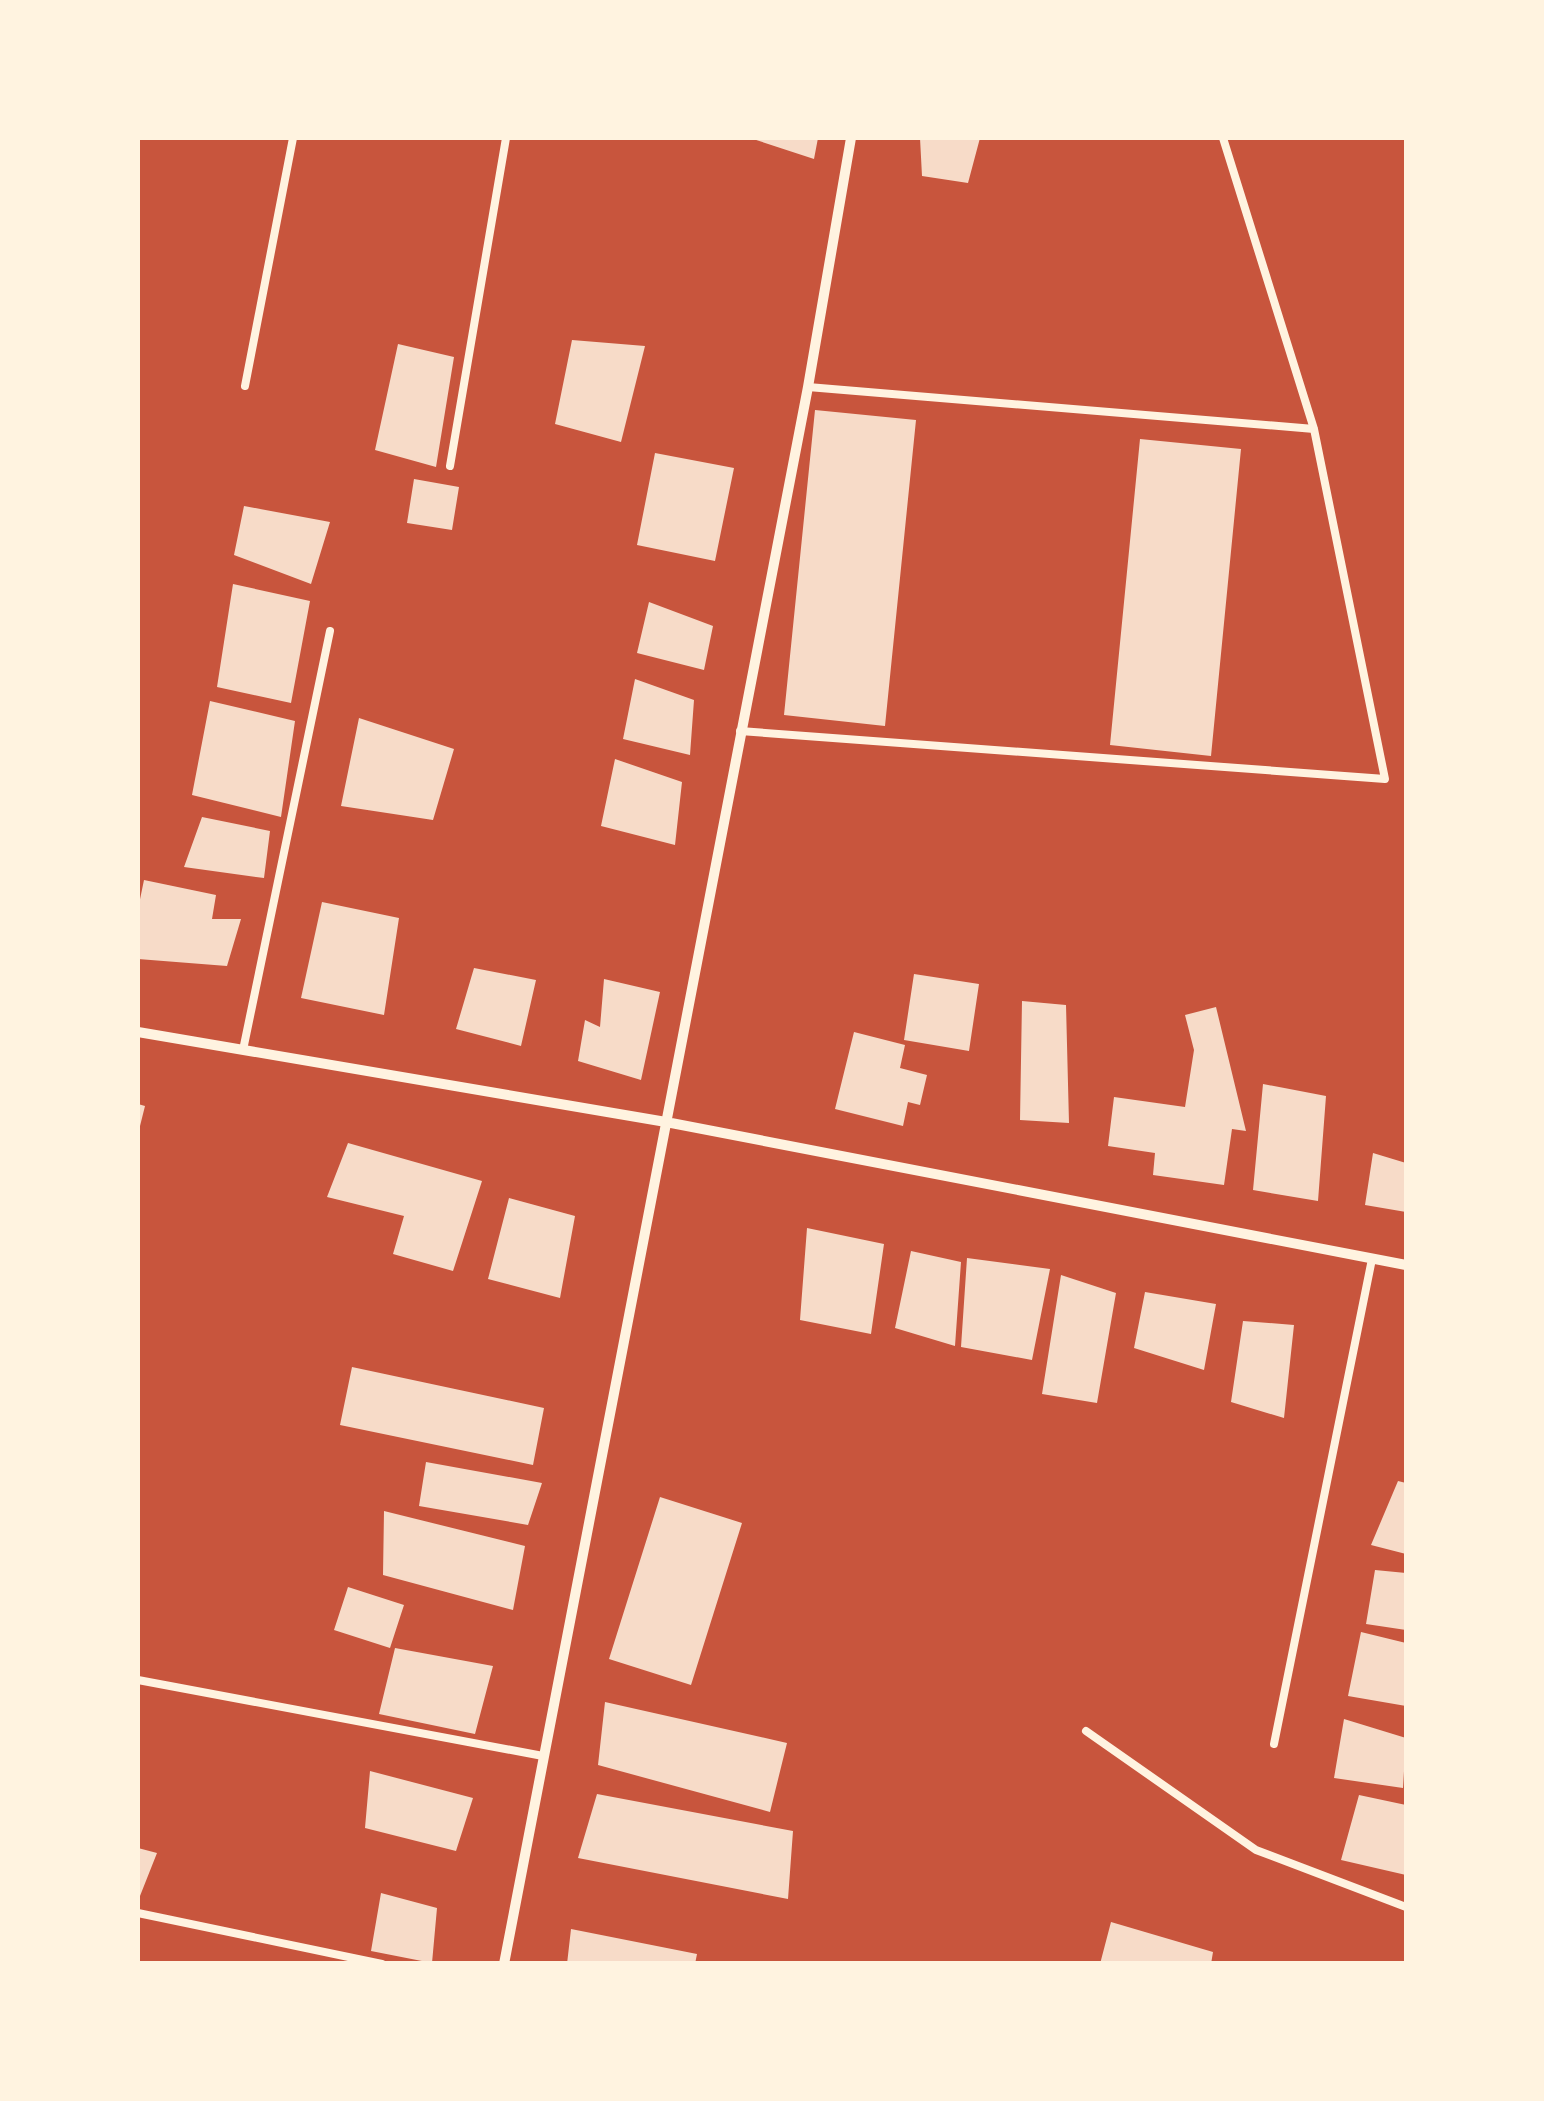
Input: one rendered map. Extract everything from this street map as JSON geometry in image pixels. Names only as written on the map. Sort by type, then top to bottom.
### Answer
[{"type":"street","points":[[504,1964],[808,387],[851,138]]},
{"type":"street","points":[[138,1032],[666,1122],[1406,1265]]},
{"type":"lane","points":[[245,386],[293,138]]},
{"type":"lane","points":[[450,466],[506,138]]},
{"type":"lane","points":[[740,731],[1385,779],[1314,429],[1223,138]]},
{"type":"lane","points":[[808,387],[1314,429]]},
{"type":"lane","points":[[243,1050],[330,631]]},
{"type":"lane","points":[[1274,1744],[1372,1259]]},
{"type":"lane","points":[[138,1680],[544,1756]]},
{"type":"lane","points":[[1086,1731],[1256,1850],[1406,1908]]},
{"type":"lane","points":[[138,1912],[382,1964]]},
{"type":"building","points":[[750,138],[818,138],[814,159]]},
{"type":"building","points":[[920,138],[980,138],[968,183],[922,176]]},
{"type":"building","points":[[572,340],[645,346],[621,442],[555,424]]},
{"type":"building","points":[[398,344],[454,357],[436,467],[375,450]]},
{"type":"building","points":[[815,410],[916,420],[885,726],[784,715]]},
{"type":"building","points":[[1140,439],[1241,449],[1211,756],[1110,745]]},
{"type":"building","points":[[655,453],[734,468],[715,561],[637,545]]},
{"type":"building","points":[[414,479],[459,487],[452,530],[407,523]]},
{"type":"building","points":[[244,506],[330,522],[311,584],[234,555]]},
{"type":"building","points":[[233,584],[310,601],[291,703],[217,687]]},
{"type":"building","points":[[649,602],[713,626],[704,670],[637,653]]},
{"type":"building","points":[[635,679],[694,700],[690,755],[623,739]]},
{"type":"building","points":[[210,701],[295,721],[281,817],[192,795]]},
{"type":"building","points":[[359,718],[454,749],[433,820],[341,806]]},
{"type":"building","points":[[615,759],[682,782],[675,845],[601,826]]},
{"type":"building","points":[[202,817],[270,831],[264,878],[184,867]]},
{"type":"building","points":[[144,880],[216,895],[212,919],[241,919],[227,966],[138,959],[138,909]]},
{"type":"building","points":[[322,902],[399,918],[384,1015],[301,998]]},
{"type":"building","points":[[474,968],[536,980],[521,1046],[456,1029]]},
{"type":"building","points":[[914,974],[979,984],[969,1051],[904,1040]]},
{"type":"building","points":[[604,979],[660,992],[641,1080],[578,1061],[585,1020],[600,1027]]},
{"type":"building","points":[[1022,1001],[1066,1005],[1069,1123],[1020,1120]]},
{"type":"building","points":[[1216,1007],[1246,1131],[1232,1129],[1224,1185],[1153,1175],[1155,1153],[1108,1146],[1114,1097],[1185,1107],[1194,1050],[1185,1015]]},
{"type":"building","points":[[854,1032],[905,1045],[900,1068],[927,1075],[920,1105],[908,1102],[903,1126],[835,1109]]},
{"type":"building","points":[[1263,1084],[1326,1096],[1318,1201],[1253,1190]]},
{"type":"building","points":[[138,1104],[145,1106],[139,1130],[138,1130]]},
{"type":"building","points":[[348,1143],[482,1181],[453,1271],[393,1254],[404,1216],[327,1197]]},
{"type":"building","points":[[1373,1153],[1406,1163],[1406,1212],[1365,1205]]},
{"type":"building","points":[[509,1198],[575,1216],[560,1298],[488,1279]]},
{"type":"building","points":[[807,1228],[884,1244],[871,1334],[800,1320]]},
{"type":"building","points":[[911,1251],[961,1262],[955,1346],[895,1328]]},
{"type":"building","points":[[967,1258],[1050,1269],[1032,1360],[961,1347]]},
{"type":"building","points":[[1061,1275],[1116,1293],[1097,1403],[1042,1394]]},
{"type":"building","points":[[1145,1292],[1216,1304],[1204,1370],[1134,1348]]},
{"type":"building","points":[[1243,1321],[1294,1325],[1284,1418],[1231,1402]]},
{"type":"building","points":[[352,1367],[544,1408],[533,1465],[340,1425]]},
{"type":"building","points":[[426,1462],[542,1483],[528,1525],[419,1506]]},
{"type":"building","points":[[1398,1481],[1406,1483],[1406,1554],[1371,1545]]},
{"type":"building","points":[[660,1497],[742,1523],[691,1685],[609,1659]]},
{"type":"building","points":[[384,1511],[525,1546],[513,1610],[383,1575]]},
{"type":"building","points":[[1375,1570],[1406,1573],[1406,1630],[1366,1624]]},
{"type":"building","points":[[348,1587],[404,1605],[390,1648],[334,1630]]},
{"type":"building","points":[[1361,1632],[1406,1643],[1406,1706],[1348,1696]]},
{"type":"building","points":[[395,1648],[493,1666],[475,1734],[379,1714]]},
{"type":"building","points":[[605,1702],[787,1743],[770,1812],[598,1765]]},
{"type":"building","points":[[1344,1719],[1406,1738],[1403,1788],[1334,1778]]},
{"type":"building","points":[[370,1771],[473,1798],[456,1851],[365,1828]]},
{"type":"building","points":[[597,1794],[793,1831],[788,1899],[578,1858]]},
{"type":"building","points":[[1359,1795],[1406,1805],[1406,1875],[1341,1860]]},
{"type":"building","points":[[138,1848],[157,1853],[138,1901]]},
{"type":"building","points":[[381,1893],[437,1908],[432,1963],[371,1951]]},
{"type":"building","points":[[1111,1922],[1213,1952],[1211,1964],[1100,1964]]},
{"type":"building","points":[[571,1929],[697,1954],[695,1964],[567,1964]]}]
